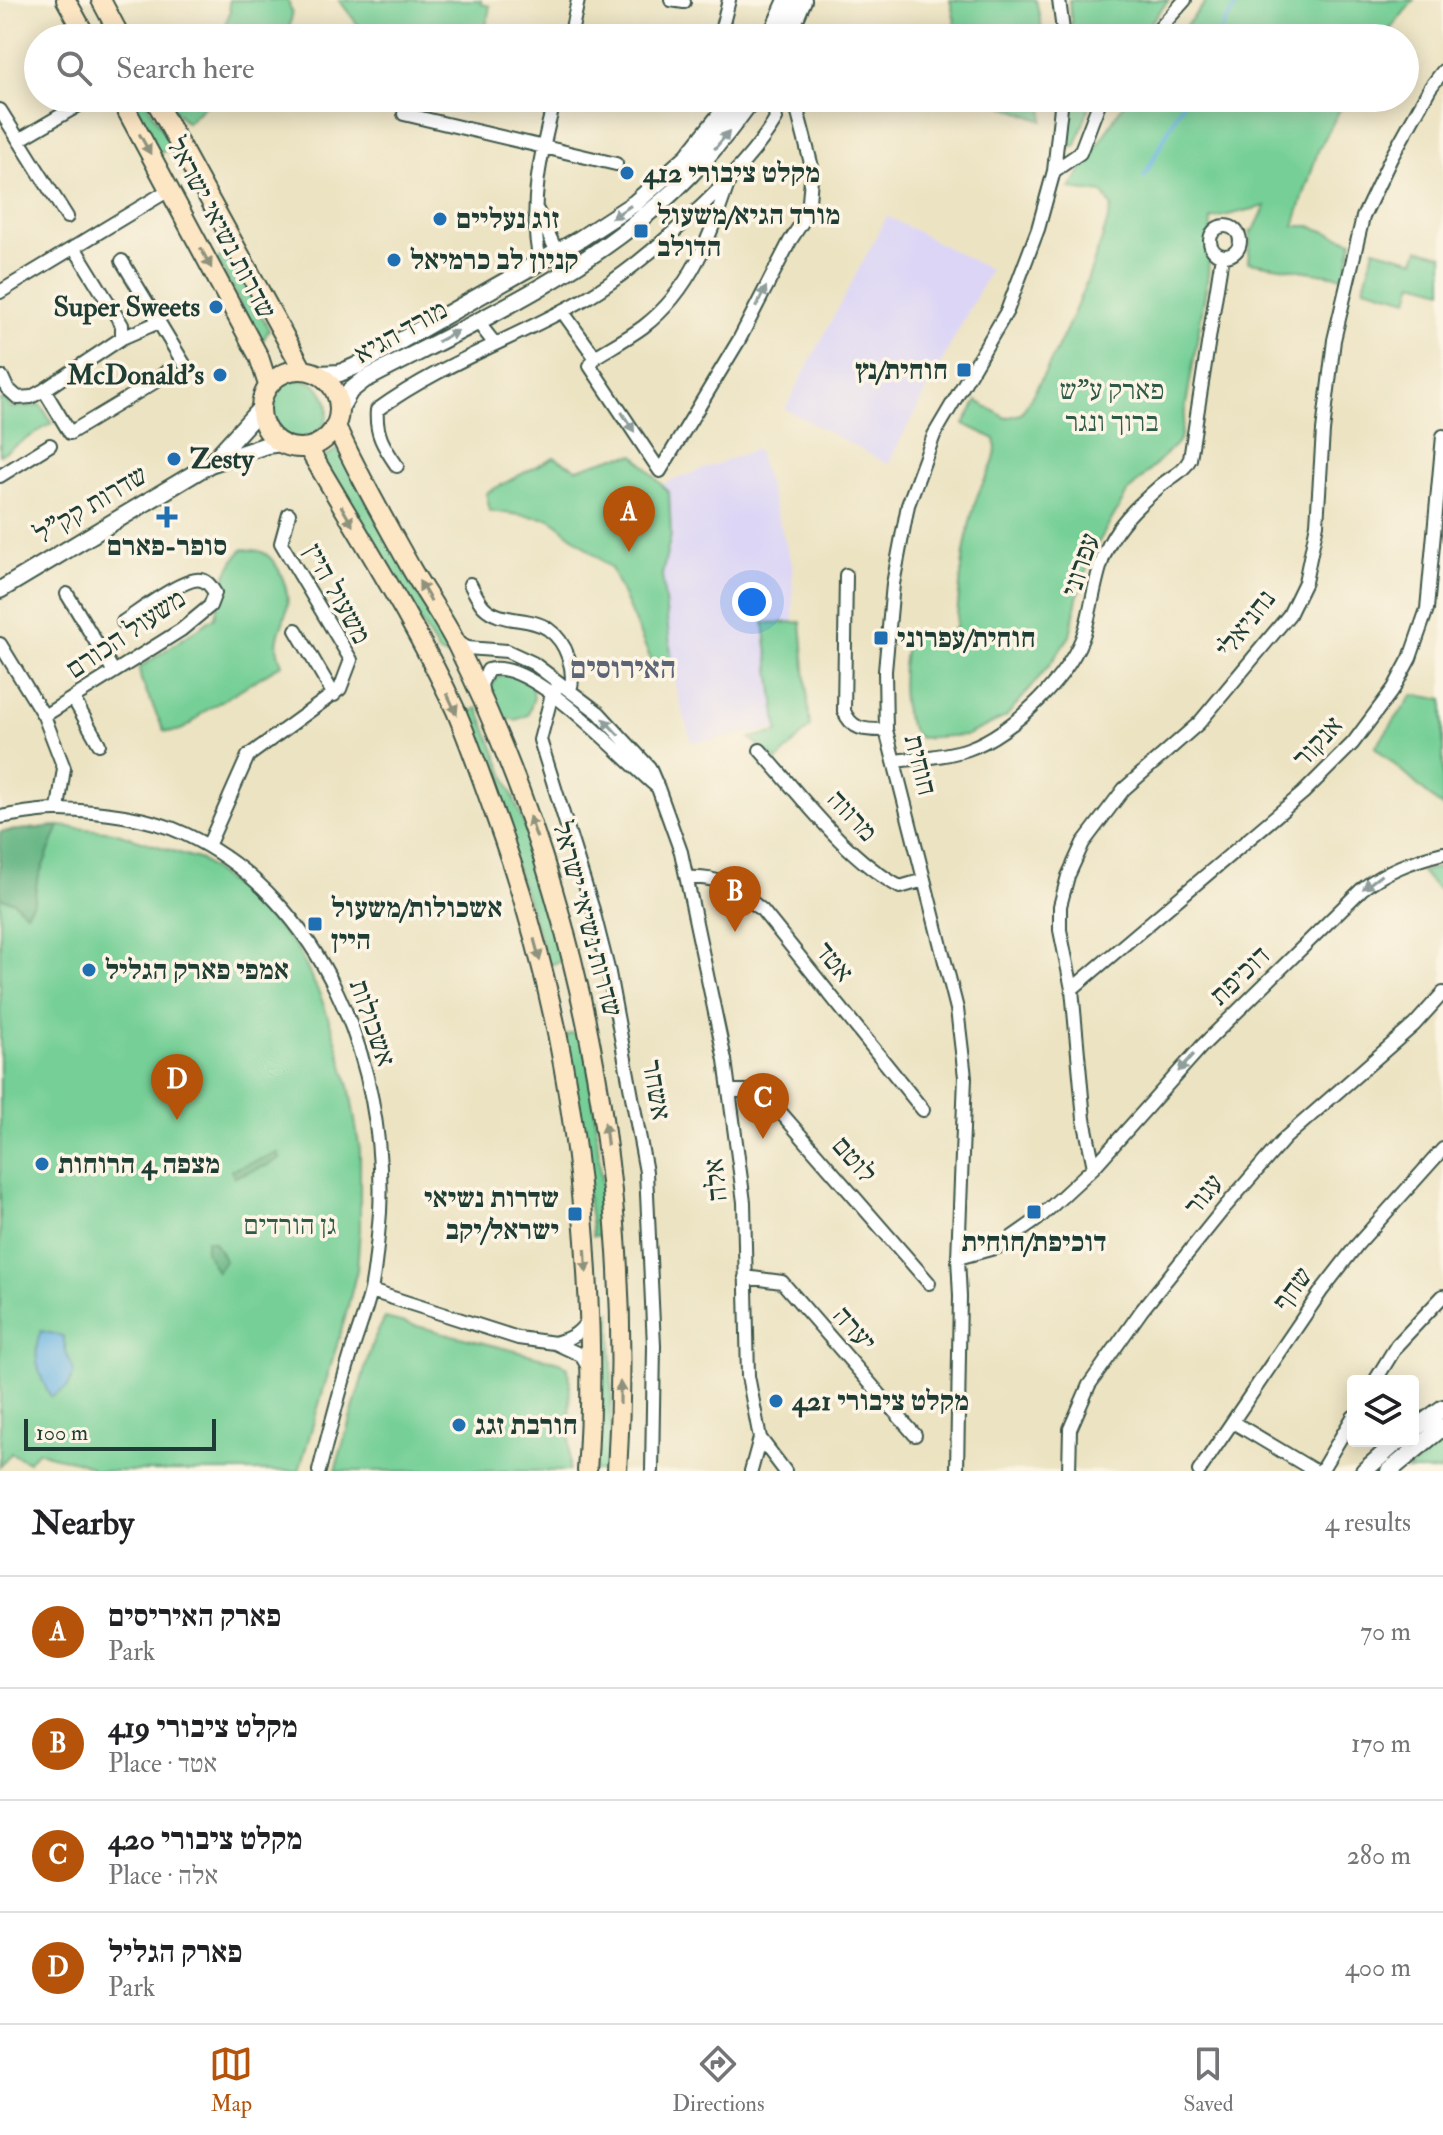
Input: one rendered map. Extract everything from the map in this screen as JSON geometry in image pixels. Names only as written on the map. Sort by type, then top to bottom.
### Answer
[{"type":"main road","points":[[66,0],[79,24]]},
{"type":"main road","points":[[101,0],[114,24]]},
{"type":"main road","name":"שדרות נשיאי ישראל","points":[[127,112],[259,357],[268,385]]},
{"type":"main road","name":"שדרות נשיאי ישראל","points":[[162,112],[311,372]]},
{"type":"main road","points":[[311,372],[332,386],[338,418],[324,440],[308,448],[289,447],[267,431],[261,408],[268,385],[283,373],[311,372]]},
{"type":"main road","name":"שדרות נשיאי ישראל","points":[[338,418],[412,569],[454,640],[483,702],[524,801],[572,954],[592,1045],[612,1185],[619,1322],[617,1471]]},
{"type":"main road","name":"שדרות נשיאי ישראל","points":[[308,448],[430,658],[457,713],[510,857],[547,986],[567,1082],[582,1188],[590,1370],[587,1471]]},
{"type":"street","points":[[573,24],[578,0]]},
{"type":"street","points":[[723,24],[729,0]]},
{"type":"street","points":[[776,24],[787,0]]},
{"type":"street","points":[[793,24],[803,0]]},
{"type":"street","points":[[1059,0],[1062,24]]},
{"type":"street","points":[[1164,24],[1185,0]]},
{"type":"street","name":"נחניאלי","points":[[1419,108],[1443,71]]},
{"type":"street","points":[[0,110],[67,217]]},
{"type":"street","points":[[19,140],[67,112]]},
{"type":"street","points":[[552,112],[543,146],[534,233],[540,261],[555,278]]},
{"type":"street","name":"מורד הגיא","points":[[311,372],[340,373],[356,366],[557,252],[635,203],[688,156],[723,112]]},
{"type":"street","name":"מורד הגיא","points":[[338,418],[350,391],[364,380],[555,278],[602,248],[665,199],[717,146],[742,112]]},
{"type":"street","points":[[397,466],[378,435],[375,426],[377,410],[441,370],[585,299],[627,268],[679,226],[731,175],[762,142],[776,119],[776,112]]},
{"type":"street","points":[[731,175],[710,236],[685,285],[644,326],[595,357],[590,366],[660,471],[739,340],[790,241],[808,213],[812,167],[798,112]]},
{"type":"street","name":"חוחית","points":[[957,1471],[958,1258],[965,1077],[957,1009],[886,730],[885,671],[893,584],[908,505],[934,435],[1007,311],[1038,229],[1054,171],[1060,112]]},
{"type":"street","points":[[1054,171],[1080,153],[1096,112]]},
{"type":"street","name":"נחניאלי","points":[[1094,1167],[1084,1119],[1072,989],[1060,930],[1060,906],[1068,876],[1083,843],[1124,789],[1199,723],[1289,615],[1305,582],[1317,524],[1323,431],[1334,340],[1363,217],[1417,112]]},
{"type":"street","points":[[404,114],[616,164]]},
{"type":"street","points":[[0,292],[169,190]]},
{"type":"street","points":[[535,207],[557,252],[555,278]]},
{"type":"street","points":[[74,247],[122,325],[122,338]]},
{"type":"street","name":"עפרוני","points":[[896,761],[968,749],[995,737],[1053,684],[1075,655],[1085,632],[1101,564],[1112,538],[1132,512],[1161,484],[1186,468],[1190,459],[1222,256]]},
{"type":"street","points":[[122,261],[184,364]]},
{"type":"street","points":[[562,311],[595,357]]},
{"type":"street","points":[[477,321],[495,344]]},
{"type":"street","points":[[2,377],[7,388],[18,398],[31,397],[122,338],[159,322]]},
{"type":"street","points":[[44,390],[70,433],[153,383],[167,371]]},
{"type":"street","points":[[210,464],[261,408]]},
{"type":"street","name":"אנקור","points":[[1072,989],[1303,793],[1353,743],[1394,688],[1410,658],[1427,609],[1443,436]]},
{"type":"street","points":[[210,464],[281,443]]},
{"type":"street","points":[[0,476],[50,445]]},
{"type":"street","name":"שדרות קק\"ל","points":[[0,590],[210,464]]},
{"type":"street","name":"משעול היין","points":[[208,846],[248,756],[334,695],[345,681],[351,660],[281,543],[289,514]]},
{"type":"street","points":[[846,575],[844,711],[849,723],[862,730],[886,730]]},
{"type":"street","name":"משעול הכורם","points":[[44,716],[181,630],[210,606],[215,593],[206,582],[198,579],[186,582],[123,622]]},
{"type":"street","name":"אשחר","points":[[470,584],[484,607],[499,616],[548,629],[566,651],[574,678],[561,690],[540,740],[606,960],[646,1172],[654,1346],[652,1471]]},
{"type":"street","points":[[67,594],[114,672]]},
{"type":"street","name":"משעול היין","points":[[296,630],[334,695]]},
{"type":"street","name":"אלה","points":[[454,640],[467,648],[507,651],[533,663],[561,690]]},
{"type":"street","points":[[0,644],[44,716],[64,768],[58,809]]},
{"type":"street","name":"אלה","points":[[483,702],[483,676],[494,668],[516,671],[561,690],[599,713],[649,767],[658,788],[681,852],[730,1091],[744,1202],[748,1376],[760,1438],[785,1471]]},
{"type":"street","points":[[73,698],[99,744]]},
{"type":"street","name":"מרווה","points":[[760,750],[857,858],[878,875],[900,887],[924,880]]},
{"type":"street","name":"אשכולות","points":[[0,817],[58,809],[141,821],[182,832],[236,863],[288,916],[322,961],[341,997],[366,1075],[376,1125],[381,1174],[380,1214],[371,1291],[351,1351],[319,1471]]},
{"type":"street","name":"דוכיפת","points":[[958,1258],[998,1247],[1038,1219],[1094,1167],[1202,1046],[1362,889],[1383,873],[1443,853]]},
{"type":"street","name":"אטד","points":[[687,878],[703,877],[729,883],[762,910],[923,1110]]},
{"type":"street","name":"עגור","points":[[1069,1471],[1070,1429],[1089,1385],[1142,1310],[1285,1138],[1414,1025],[1443,993]]},
{"type":"street","name":"לוטם","points":[[730,1091],[747,1091],[769,1099],[929,1283]]},
{"type":"street","name":"שחף","points":[[1199,1471],[1322,1290],[1443,1149]]},
{"type":"street","name":"יערה","points":[[745,1277],[782,1282],[915,1435]]},
{"type":"street","points":[[371,1291],[518,1338],[555,1343],[581,1355],[590,1370]]},
{"type":"street","points":[[1379,1375],[1397,1345],[1443,1296]]},
{"type":"street","points":[[555,1343],[573,1337],[582,1330],[589,1317]]},
{"type":"street","points":[[1419,1426],[1443,1408]]},
{"type":"street","points":[[1233,1422],[1315,1471]]},
{"type":"street","points":[[1321,1471],[1347,1427]]},
{"type":"street","points":[[1389,1471],[1443,1427]]},
{"type":"street","points":[[751,1471],[760,1438]]},
{"type":"street","points":[[1364,1471],[1391,1447]]},
{"type":"shaded area","points":[[887,216],[990,270],[888,464],[785,409]]},
{"type":"shaded area","points":[[757,449],[792,564],[796,725],[692,743],[639,562],[657,486]]},
{"type":"green space","points":[[229,0],[288,0],[292,14],[290,24],[225,24],[230,13]]},
{"type":"green space","points":[[339,0],[481,0],[481,4],[490,6],[487,24],[357,24]]},
{"type":"green space","points":[[950,0],[1036,0],[1041,24],[954,24]]},
{"type":"green space","points":[[1069,0],[1169,0],[1149,24],[1072,24]]},
{"type":"green space","points":[[1208,0],[1414,0],[1394,24],[1187,24]]},
{"type":"green space","points":[[136,112],[152,112],[172,147],[159,154]]},
{"type":"green space","points":[[176,112],[198,112],[187,123]]},
{"type":"green space","points":[[1020,112],[1043,112],[1043,121]]},
{"type":"green space","points":[[1068,112],[1087,112],[1076,145],[1064,150]]},
{"type":"green space","name":"פארק ע\"ש ברוך ונגר","points":[[1118,112],[1339,112],[1318,151],[1294,226],[1310,226],[1352,241],[1345,277],[1248,262],[1251,230],[1254,230],[1266,206],[1211,219],[1208,276],[1180,440],[1127,493],[1093,552],[1077,598],[1070,636],[1006,717],[967,735],[920,738],[912,729],[903,703],[903,673],[910,632],[945,636],[956,627],[968,529],[977,497],[995,455],[995,439],[964,424],[977,401],[1006,418],[1021,414],[1062,339],[1084,288],[1112,207],[1103,193],[1070,189]]},
{"type":"green space","points":[[1374,249],[1415,260],[1419,249],[1443,255],[1443,290],[1414,282],[1409,299],[1364,287]]},
{"type":"green space","points":[[228,252],[269,330],[261,344],[217,259]]},
{"type":"green space","points":[[299,380],[310,382],[319,389],[326,398],[326,420],[319,429],[310,436],[299,438],[288,436],[279,429],[272,420],[270,409],[272,398],[279,389],[288,382]]},
{"type":"green space","points":[[4,398],[11,408],[41,405],[52,423],[0,455],[0,400]]},
{"type":"green space","points":[[338,449],[448,649],[448,656],[439,653],[322,459]]},
{"type":"green space","points":[[635,455],[669,493],[671,535],[662,575],[672,662],[652,662],[611,568],[551,519],[490,511],[486,493],[554,457],[577,469],[615,457]]},
{"type":"green space","points":[[243,549],[260,551],[268,556],[285,585],[287,609],[277,641],[282,664],[202,713],[185,728],[164,731],[141,680],[139,668],[215,617],[227,572]]},
{"type":"green space","points":[[801,622],[810,727],[777,761],[750,738],[778,732],[764,623]]},
{"type":"green space","points":[[507,672],[531,684],[534,697],[528,715],[516,720],[502,717],[491,689],[496,678]]},
{"type":"green space","points":[[1413,695],[1443,699],[1443,808],[1375,747]]},
{"type":"green space","points":[[478,708],[524,824],[566,960],[549,965],[464,714]]},
{"type":"green space","name":"גן הורדים","points":[[59,826],[114,832],[201,860],[249,899],[296,946],[320,995],[350,1090],[360,1151],[360,1228],[357,1270],[345,1318],[299,1471],[95,1471],[81,1463],[38,1451],[28,1462],[11,1453],[0,1467],[0,832]]},
{"type":"green space","points":[[59,826],[37,881],[34,901],[26,913],[13,901],[0,898],[0,832]]},
{"type":"green space","points":[[1443,866],[1443,894],[1421,872]]},
{"type":"green space","points":[[582,1031],[592,1088],[607,1235],[593,1236],[566,1035]]},
{"type":"green space","points":[[278,1153],[280,1158],[268,1165],[234,1177],[231,1170]]},
{"type":"green space","points":[[206,1240],[214,1242],[225,1261],[217,1272],[206,1252]]},
{"type":"green space","points":[[597,1312],[611,1312],[609,1471],[594,1471]]},
{"type":"green space","name":"חורבת זגג","points":[[385,1318],[559,1362],[567,1367],[570,1380],[569,1471],[335,1471],[373,1341]]},
{"type":"green space","points":[[1443,1441],[1443,1471],[1407,1471]]},
{"type":"water","points":[[41,1331],[63,1336],[74,1371],[68,1387],[51,1397],[38,1365],[37,1348]]},
{"type":"waterway","points":[[1224,24],[1239,0]]},
{"type":"waterway","points":[[1144,177],[1178,112]]},
{"type":"place","name":"מקלט ציבורי 412","points":[[627,173]]},
{"type":"place","name":"זוג נעליים","points":[[440,219]]},
{"type":"place","name":"מורד הגיא/משעול הדולב","points":[[641,231]]},
{"type":"place","name":"קניון לב כרמיאל","points":[[394,260]]},
{"type":"place","name":"Super Sweets","points":[[216,307]]},
{"type":"place","name":"חוחית/נץ","points":[[964,370]]},
{"type":"place","name":"McDonald's","points":[[220,375]]},
{"type":"place","name":"Zesty","points":[[174,459]]},
{"type":"place","name":"סופר-פארם","points":[[167,517]]},
{"type":"place","name":"פארק האיריסים","points":[[629,552]]},
{"type":"place","name":"חוחית/עפרוני","points":[[881,638]]},
{"type":"place","name":"אשכולות/משעול היין","points":[[315,924]]},
{"type":"place","name":"מקלט ציבורי 419","points":[[735,932]]},
{"type":"place","name":"אמפי פארק הגליל","points":[[89,970]]},
{"type":"place","name":"פארק הגליל","points":[[177,1120]]},
{"type":"place","name":"מקלט ציבורי 420","points":[[763,1139]]},
{"type":"place","name":"מצפה 4 הרוחות","points":[[42,1164]]},
{"type":"place","name":"דוכיפת/חוחית","points":[[1034,1212]]},
{"type":"place","name":"שדרות נשיאי ישראל/יקב","points":[[575,1214]]},
{"type":"place","name":"מקלט ציבורי 421","points":[[776,1401]]},
{"type":"place","name":"חורבת זגג","points":[[459,1425]]},
{"type":"district","name":"האירוסים","points":[[623,668]]}]
